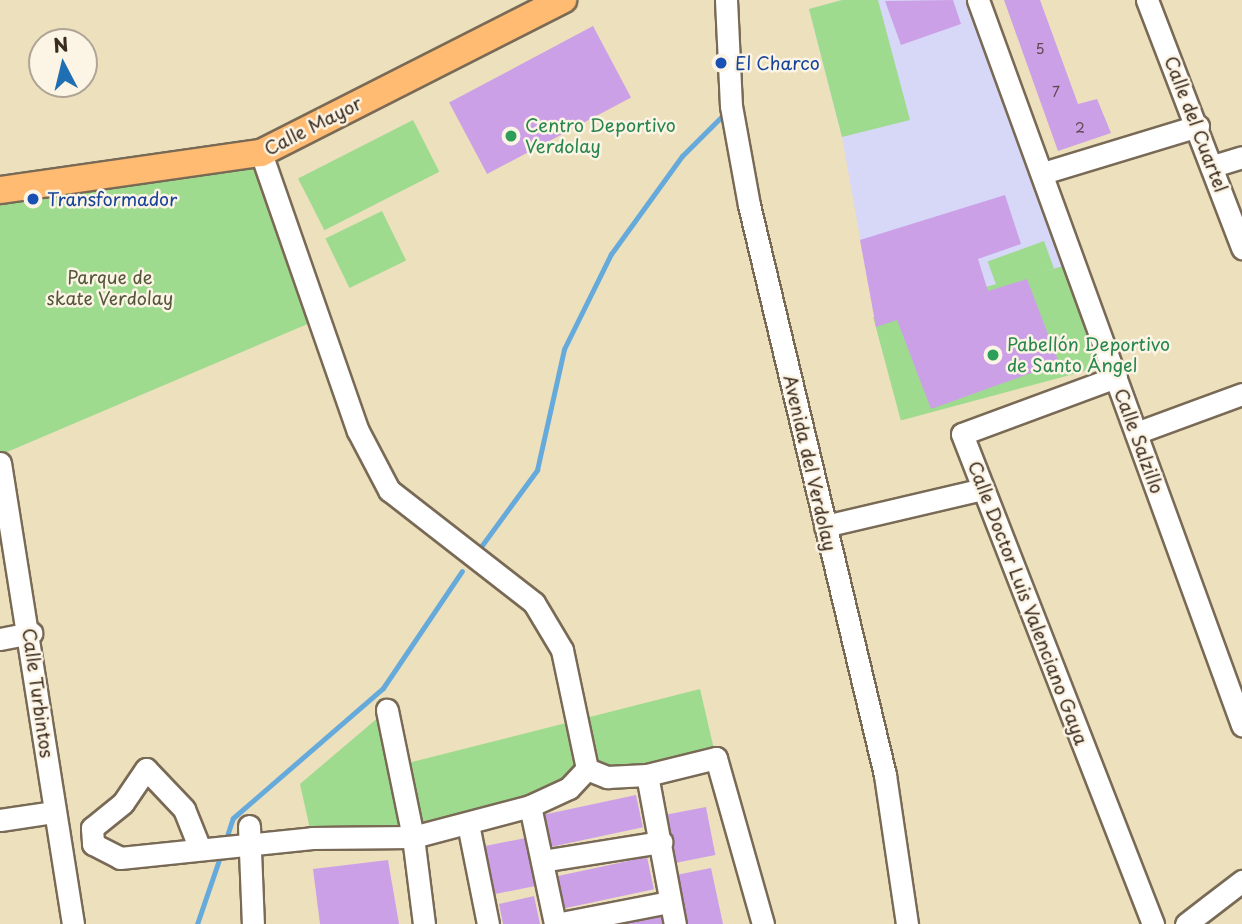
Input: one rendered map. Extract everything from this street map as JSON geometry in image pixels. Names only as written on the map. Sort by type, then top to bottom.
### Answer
[{"type":"main road","name":"Calle Mayor","points":[[0,190],[261,153],[563,0]]},
{"type":"street","name":"Avenida del Verdolay","points":[[726,0],[731,106],[750,205],[886,775],[907,924]]},
{"type":"street","name":"Calle Salzillo","points":[[978,0],[1044,173],[1115,377],[1242,724]]},
{"type":"street","name":"Calle del Cuartel","points":[[1147,0],[1198,126],[1242,248]]},
{"type":"street","points":[[1044,173],[1198,126]]},
{"type":"street","points":[[261,153],[358,431],[389,489],[445,539],[534,603],[562,650],[587,769]]},
{"type":"street","points":[[1213,166],[1242,157]]},
{"type":"street","name":"Calle Doctor Luis Valenciano Gaya","points":[[1115,377],[962,434],[1153,924]]},
{"type":"street","points":[[1136,433],[1242,394]]},
{"type":"street","name":"Calle Turbintos","points":[[0,463],[31,633],[54,812],[74,924]]},
{"type":"street","points":[[825,526],[983,489]]},
{"type":"street","points":[[0,639],[31,633]]},
{"type":"street","points":[[387,710],[413,837],[424,924]]},
{"type":"street","points":[[587,769],[607,777],[647,775],[716,758],[763,924]]},
{"type":"street","points":[[200,849],[184,809],[146,769],[123,803],[92,828],[93,844],[120,858],[200,849],[244,840],[413,837],[530,806],[569,788],[587,769]]},
{"type":"street","points":[[647,775],[675,924]]},
{"type":"street","points":[[530,806],[555,924],[669,902]]},
{"type":"street","points":[[0,820],[54,812]]},
{"type":"street","points":[[468,824],[488,924]]},
{"type":"street","points":[[244,840],[253,924]]},
{"type":"street","points":[[542,861],[661,842]]},
{"type":"street","points":[[1186,924],[1242,881]]},
{"type":"shaded area","points":[[842,0],[978,0],[1075,263],[876,327],[842,137],[809,9]]},
{"type":"green space","points":[[842,0],[878,0],[910,120],[842,137],[809,9]]},
{"type":"green space","points":[[413,120],[439,172],[324,230],[298,179]]},
{"type":"green space","name":"Parque de skate Verdolay","points":[[261,153],[317,320],[0,455],[0,190]]},
{"type":"green space","points":[[382,211],[406,260],[349,288],[325,239]]},
{"type":"green space","points":[[1044,241],[1054,268],[998,289],[988,262]]},
{"type":"green space","name":"Pabellón Deportivo de Santo Ángel","points":[[1075,263],[1103,366],[901,420],[873,317]]},
{"type":"green space","points":[[700,689],[716,758],[647,775],[587,769],[468,824],[312,838],[300,784],[387,710],[400,765]]},
{"type":"building","points":[[953,0],[961,24],[901,45],[885,1]]},
{"type":"building","points":[[1004,0],[1040,0],[1078,104],[1097,99],[1111,133],[1058,151]]},
{"type":"building","name":"Centro Deportivo Verdolay","points":[[593,26],[631,98],[487,174],[449,103]]},
{"type":"building","points":[[1005,195],[1021,244],[978,259],[988,291],[1027,279],[1059,363],[931,409],[897,320],[876,327],[860,240]]},
{"type":"building","points":[[636,795],[643,827],[548,847],[541,815]]},
{"type":"building","points":[[706,807],[715,855],[671,864],[662,816]]},
{"type":"building","points":[[526,838],[535,886],[492,894],[483,846]]},
{"type":"building","points":[[647,857],[654,889],[559,909],[552,877]]},
{"type":"building","points":[[388,860],[399,924],[320,924],[313,869]]},
{"type":"building","points":[[711,868],[723,924],[686,924],[676,875]]},
{"type":"building","points":[[534,896],[540,924],[503,924],[499,904]]},
{"type":"building","points":[[661,914],[663,924],[618,924],[618,923]]},
{"type":"waterway","points":[[477,552],[537,470],[564,349],[611,254],[682,156],[726,112]]},
{"type":"waterway","points":[[225,842],[233,818],[383,688],[462,571]]},
{"type":"waterway","points":[[197,924],[221,854]]},
{"type":"place","name":"El Charco","points":[[721,63]]},
{"type":"place","name":"Centro Deportivo Verdolay","points":[[511,136]]},
{"type":"place","name":"Transformador","points":[[33,199]]},
{"type":"place","name":"Pabellón Deportivo de Santo Ángel","points":[[993,355]]}]
